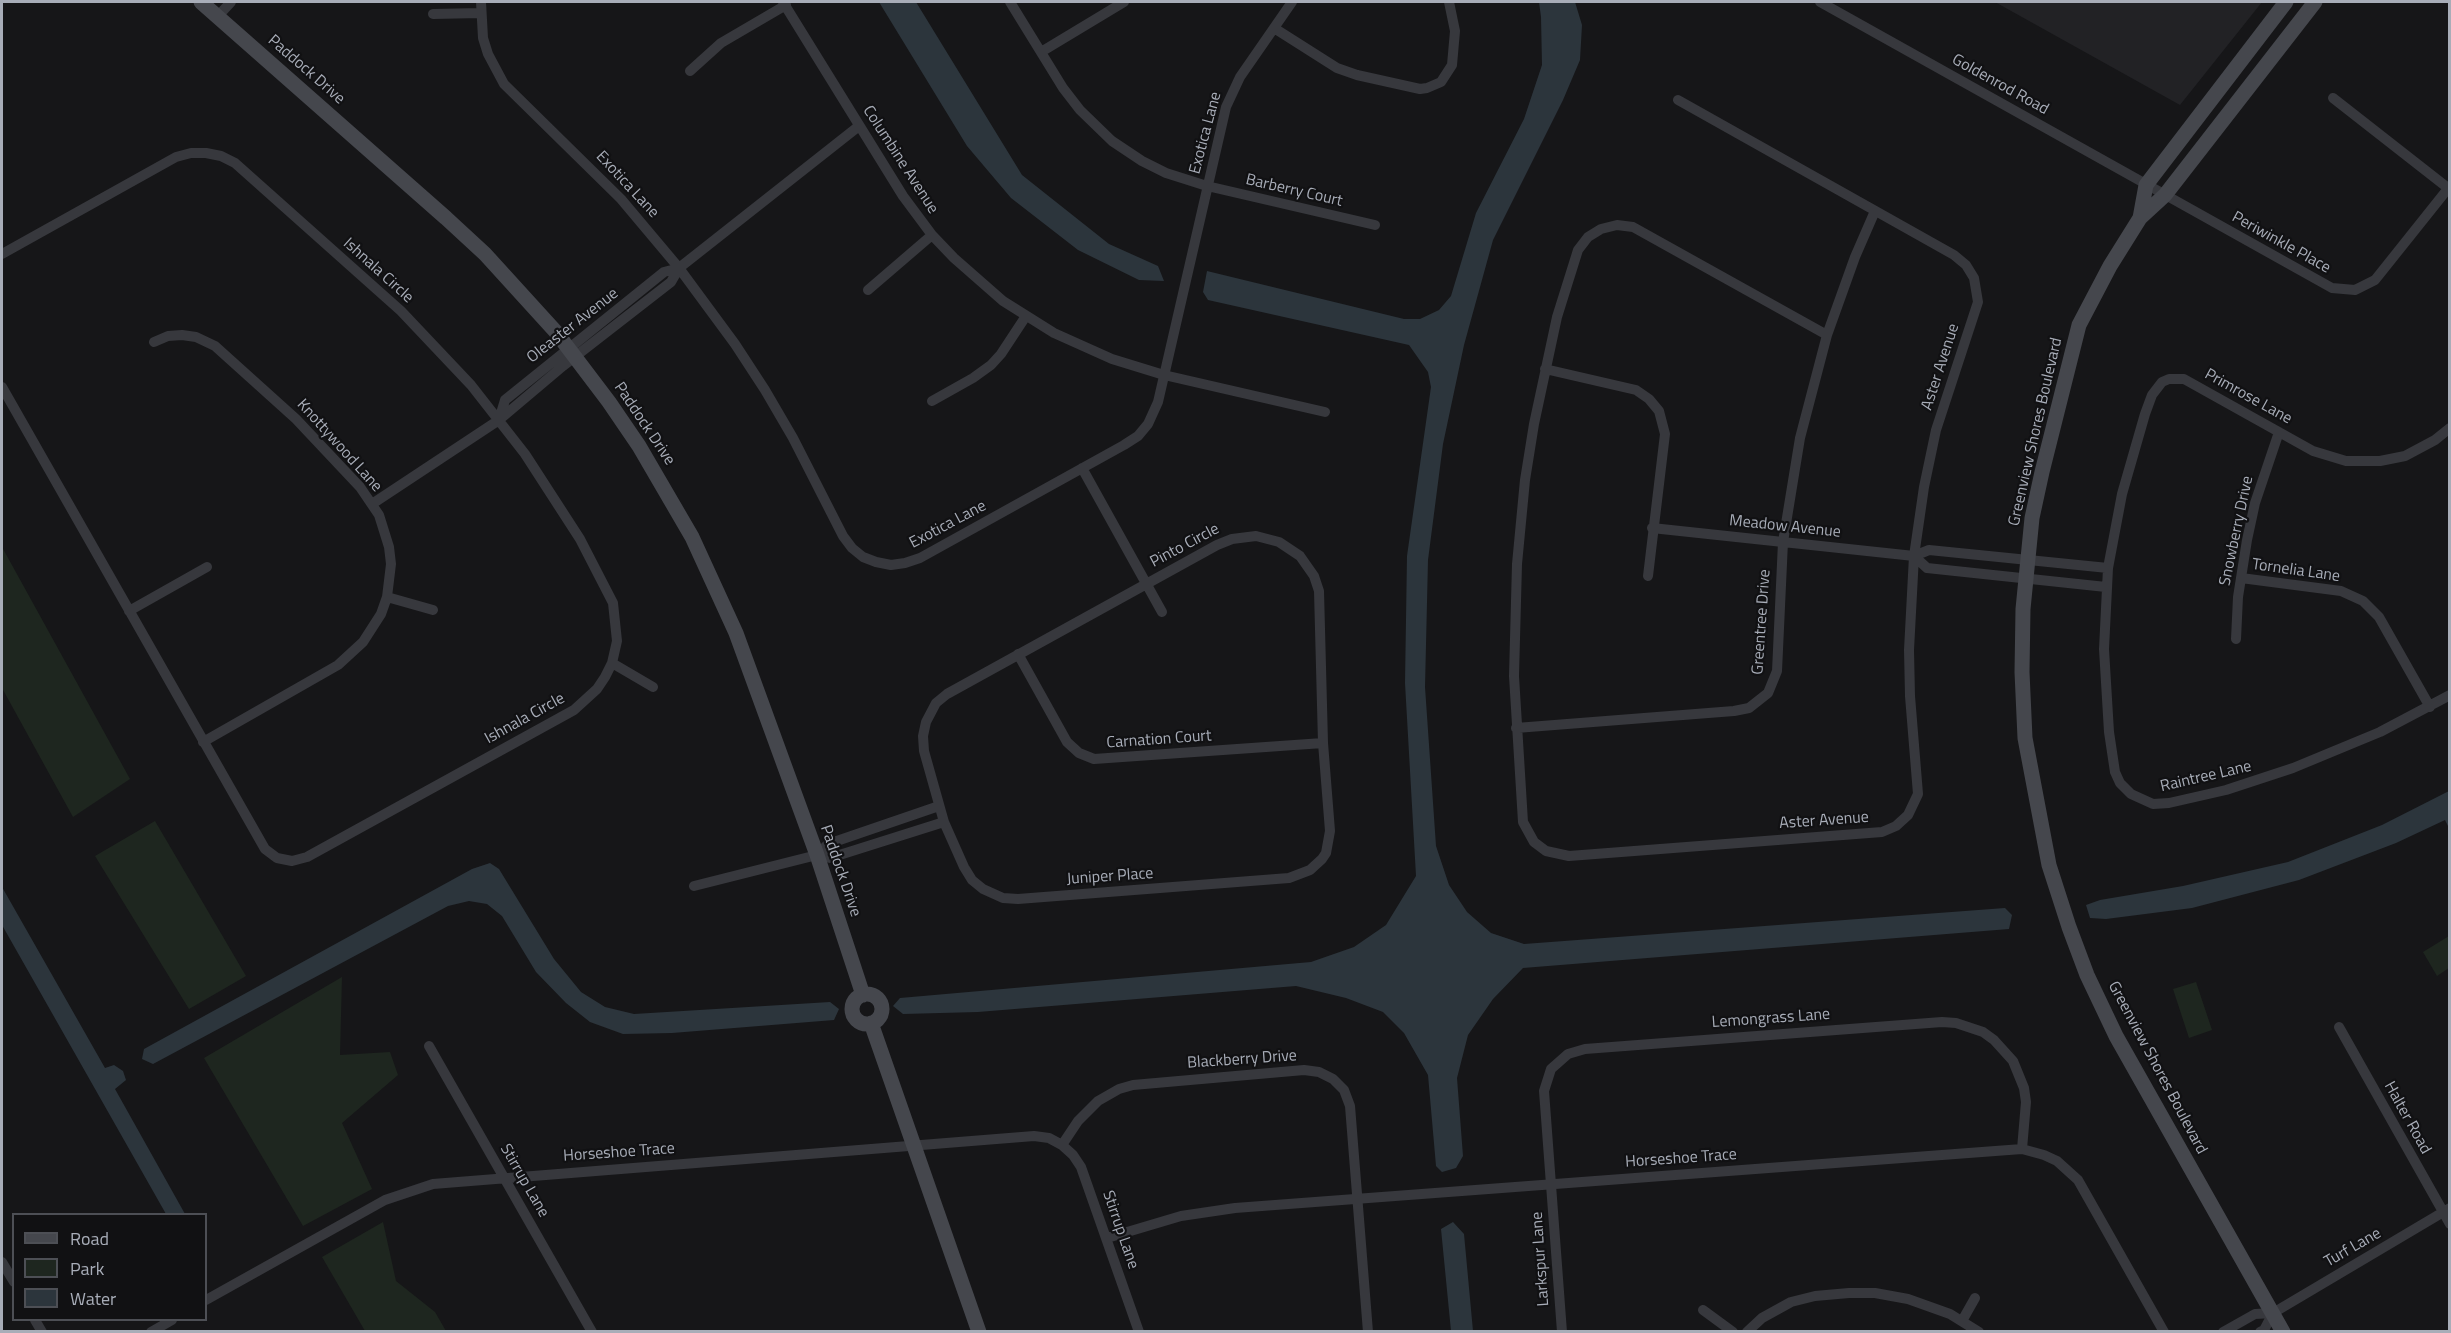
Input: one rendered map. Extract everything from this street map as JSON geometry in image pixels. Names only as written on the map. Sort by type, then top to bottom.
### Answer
[{"type":"street","name":"Paddock Drive","points":[[201,2],[454,225],[521,293],[572,353],[609,402],[644,455],[692,537],[715,585],[746,658],[863,994]]},
{"type":"street","points":[[218,16],[231,2]]},
{"type":"street","name":"Exotica Lane","points":[[481,2],[480,13],[488,54],[504,84],[621,199],[679,268],[735,344],[765,390],[794,438],[843,536],[852,548],[869,560],[891,565],[912,561],[1124,445],[1143,430],[1156,410],[1222,122],[1232,92],[1292,2]]},
{"type":"street","name":"Barberry Court","points":[[1010,2],[1080,110],[1112,141],[1142,161],[1166,173],[1207,186],[1375,225]]},
{"type":"street","points":[[1041,52],[1124,2]]},
{"type":"street","points":[[1274,28],[1337,68],[1357,75],[1420,89],[1427,88],[1441,82],[1452,65],[1455,31],[1449,2]]},
{"type":"street","name":"Goldenrod Road","points":[[1820,2],[2165,195]]},
{"type":"street","name":"Greenview Shores Boulevard","points":[[2140,218],[2146,185],[2286,2]]},
{"type":"street","name":"Greenview Shores Boulevard","points":[[2283,1332],[2116,1036],[2087,975],[2068,927],[2049,865],[2025,738],[2022,672],[2024,578],[2042,471],[2079,325],[2110,266],[2140,218],[2165,195],[2315,2]]},
{"type":"street","points":[[690,71],[721,43],[784,3]]},
{"type":"street","name":"Columbine Avenue","points":[[784,3],[903,196],[932,235],[978,280],[1026,316],[1083,347],[1112,359],[1164,375],[1325,412]]},
{"type":"street","points":[[433,14],[480,13]]},
{"type":"street","points":[[2333,98],[2449,187]]},
{"type":"street","name":"Aster Avenue","points":[[1678,100],[1960,259],[1971,271],[1978,294],[1976,310],[1949,385],[1936,430],[1924,487],[1914,556],[1909,661],[1918,786],[1916,801],[1908,815],[1889,830],[1881,832],[1569,856],[1554,854],[1534,842],[1523,822],[1516,728],[1514,620],[1519,536],[1527,469],[1545,369],[1575,257],[1588,237],[1609,226],[1625,226],[1640,230],[1827,335]]},
{"type":"street","name":"Oleaster Avenue","points":[[372,504],[499,420],[572,353],[671,282],[679,268],[859,126]]},
{"type":"street","name":"Ishnala Circle","points":[[2,254],[176,157],[198,152],[221,156],[241,168],[401,311],[444,355],[499,420],[553,496],[607,590],[613,603],[617,626],[617,640],[612,663],[597,689],[574,710],[300,860],[277,858],[265,849],[2,387]]},
{"type":"street","name":"Periwinkle Place","points":[[2165,195],[2325,285],[2347,290],[2362,287],[2375,280],[2449,187]]},
{"type":"street","name":"Greentree Drive","points":[[1516,728],[1734,711],[1756,704],[1772,686],[1777,671],[1783,542],[1800,438],[1827,335],[1855,257],[1875,211]]},
{"type":"street","points":[[868,290],[932,235]]},
{"type":"street","points":[[932,401],[991,365],[1026,316]]},
{"type":"street","name":"Knottywood Lane","points":[[154,342],[168,336],[182,335],[203,339],[215,346],[329,452],[372,504],[385,531],[389,547],[391,564],[387,597],[373,629],[363,642],[345,660],[203,742]]},
{"type":"street","points":[[1545,369],[1636,390],[1655,405],[1663,419],[1665,434],[1647,576]]},
{"type":"street","name":"Primrose Lane","points":[[2106,587],[2115,524],[2132,453],[2152,394],[2162,382],[2169,379],[2184,379],[2329,457],[2362,462],[2405,456],[2435,440],[2450,428]]},
{"type":"street","name":"Snowberry Drive","points":[[2236,639],[2241,578],[2255,503],[2279,432]]},
{"type":"street","points":[[1083,468],[1162,612]]},
{"type":"street","name":"Meadow Avenue","points":[[1652,528],[1914,556],[1929,550],[2108,568]]},
{"type":"street","name":"Pinto Circle","points":[[944,822],[924,751],[923,736],[928,715],[936,703],[947,694],[1216,545],[1240,537],[1256,536],[1287,546],[1300,556],[1314,576],[1320,591],[1323,743],[1330,831],[1326,853],[1316,865]]},
{"type":"street","name":"Meadow Avenue","points":[[1914,556],[1927,568],[2106,587]]},
{"type":"street","points":[[129,611],[207,567]]},
{"type":"street","name":"Tornelia Lane","points":[[2241,578],[2341,591],[2362,601],[2379,617],[2430,707]]},
{"type":"street","name":"Raintree Lane","points":[[2106,587],[2105,691],[2113,764],[2125,789],[2145,802],[2169,803],[2282,772],[2337,752],[2450,695]]},
{"type":"street","points":[[387,597],[433,610]]},
{"type":"street","name":"Carnation Court","points":[[1018,654],[1067,742],[1079,753],[1094,759],[1323,743]]},
{"type":"street","points":[[612,663],[653,687]]},
{"type":"street","points":[[816,855],[828,844],[939,806]]},
{"type":"street","points":[[694,886],[816,855],[830,858],[944,822]]},
{"type":"street","name":"Juniper Place","points":[[944,822],[972,880],[990,892],[1010,899],[1289,878],[1304,874],[1316,865]]},
{"type":"street","points":[[863,994],[877,998],[881,1007],[879,1017],[871,1023],[862,1023],[852,1013],[853,1004],[863,994]]},
{"type":"street","name":"Lemongrass Lane","points":[[1551,1184],[1544,1091],[1551,1069],[1568,1054],[1585,1049],[1942,1022],[1970,1026],[1983,1032],[2000,1045],[2013,1061],[2024,1088],[2026,1102],[2022,1149]]},
{"type":"street","points":[[871,1023],[980,1332]]},
{"type":"street","name":"Halter Road","points":[[2339,1027],[2446,1210],[2450,1224]]},
{"type":"street","name":"Stirrup Lane","points":[[429,1046],[592,1332]]},
{"type":"street","name":"Blackberry Drive","points":[[1062,1145],[1078,1121],[1098,1101],[1119,1089],[1133,1085],[1311,1070],[1333,1079],[1348,1096],[1368,1332]]},
{"type":"street","name":"Horseshoe Trace","points":[[207,1299],[385,1200],[433,1184],[1027,1136],[1042,1136],[1062,1145]]},
{"type":"street","name":"Stirrup Lane","points":[[1062,1145],[1082,1167],[1139,1332]]},
{"type":"street","name":"Horseshoe Trace","points":[[1107,1238],[1150,1224],[1212,1210],[2022,1149],[2037,1152],[2056,1161],[2078,1180],[2164,1332]]},
{"type":"street","name":"Larkspur Lane","points":[[1551,1184],[1562,1332]]},
{"type":"street","name":"Turf Lane","points":[[2223,1332],[2255,1314],[2272,1312],[2446,1210]]},
{"type":"street","points":[[2,1262],[12,1279]]},
{"type":"street","points":[[1747,1332],[1761,1318],[1791,1302],[1815,1296],[1849,1293],[1875,1293],[1932,1306],[1979,1332]]},
{"type":"street","points":[[1962,1321],[1975,1298]]},
{"type":"street","points":[[1703,1310],[1732,1332]]},
{"type":"street","name":"Turf Lane","points":[[2260,1332],[2264,1330],[2272,1312]]},
{"type":"street","points":[[151,1332],[170,1321]]},
{"type":"shaded area","points":[[1995,2],[2262,2],[2180,105]]},
{"type":"green space","points":[[2,547],[130,779],[73,817],[2,688]]},
{"type":"green space","points":[[155,821],[246,976],[189,1009],[95,856]]},
{"type":"green space","points":[[2449,936],[2449,968],[2437,976],[2423,952]]},
{"type":"green space","points":[[342,977],[340,1055],[390,1052],[398,1075],[342,1123],[372,1189],[303,1226],[204,1058]]},
{"type":"green space","points":[[2196,982],[2212,1030],[2189,1038],[2173,989]]},
{"type":"green space","points":[[383,1222],[396,1281],[435,1312],[446,1331],[365,1331],[322,1257]]},
{"type":"water","points":[[879,2],[916,2],[1022,175],[1109,244],[1158,266],[1164,281],[1139,280],[1078,250],[1011,198],[967,146]]},
{"type":"water","points":[[1539,2],[1575,2],[1582,25],[1580,60],[1563,100],[1493,240],[1464,345],[1443,444],[1428,560],[1425,687],[1436,846],[1449,885],[1467,912],[1491,933],[1524,944],[2005,908],[2012,915],[2009,929],[1523,968],[1493,999],[1468,1035],[1457,1078],[1463,1156],[1456,1168],[1442,1172],[1436,1166],[1428,1075],[1404,1033],[1383,1012],[1346,998],[1296,986],[978,1012],[903,1014],[893,1006],[900,998],[1311,962],[1354,947],[1386,925],[1416,876],[1405,683],[1407,556],[1431,387],[1428,372],[1409,345],[1208,300],[1203,292],[1207,271],[1404,319],[1420,319],[1439,310],[1451,296],[1476,213],[1524,119],[1542,65]]},
{"type":"water","points":[[2449,791],[2449,828],[2445,820],[2396,843],[2299,880],[2192,908],[2106,919],[2090,918],[2086,905],[2100,900],[2183,886],[2288,862],[2382,825]]},
{"type":"water","points":[[490,863],[499,869],[554,959],[581,992],[605,1007],[634,1014],[830,1002],[839,1009],[834,1020],[672,1033],[623,1034],[590,1022],[566,1003],[536,972],[502,916],[487,904],[469,901],[448,906],[153,1064],[142,1059],[144,1049],[472,869]]},
{"type":"water","points":[[2,887],[105,1068],[114,1065],[123,1071],[126,1080],[115,1089],[184,1213],[165,1213],[2,925]]},
{"type":"water","points":[[1453,1222],[1464,1234],[1473,1331],[1451,1331],[1441,1229]]}]
